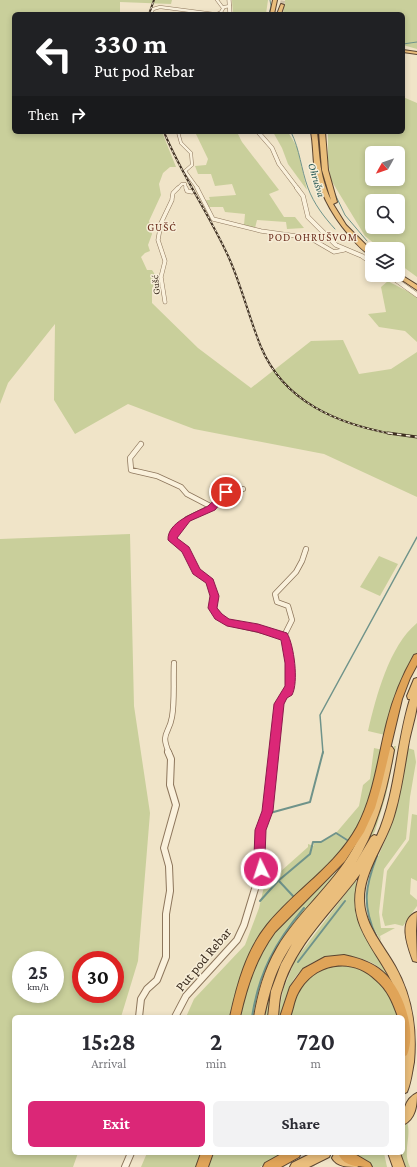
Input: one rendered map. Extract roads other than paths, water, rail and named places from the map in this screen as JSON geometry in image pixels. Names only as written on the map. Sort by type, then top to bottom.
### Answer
[{"type":"highway","points":[[273,12],[276,1]]},
{"type":"highway","points":[[280,12],[282,6]]},
{"type":"highway","points":[[405,51],[417,53]]},
{"type":"highway","points":[[308,134],[313,144],[319,186],[323,196],[365,242]]},
{"type":"highway","points":[[314,134],[319,177],[331,203],[347,230],[365,247]]},
{"type":"highway","points":[[319,134],[324,177],[331,203]]},
{"type":"highway","points":[[322,134],[331,203]]},
{"type":"highway","points":[[405,274],[417,282]]},
{"type":"highway","points":[[405,280],[417,288]]},
{"type":"highway","points":[[236,1015],[247,972],[263,939],[280,918],[337,864],[360,830],[375,796],[397,696],[408,670],[417,657]]},
{"type":"highway","points":[[259,1015],[268,975],[281,949],[344,873],[366,835],[380,796],[400,700],[417,664]]},
{"type":"highway","points":[[273,1015],[275,996],[280,980],[293,953],[355,874],[373,843],[381,825],[391,792],[406,712],[417,682]]},
{"type":"highway","points":[[405,1084],[412,1068],[415,1053],[415,1022],[406,993],[364,924],[359,902],[362,881],[384,832],[392,809],[407,725],[417,692]]},
{"type":"highway","points":[[417,917],[411,924],[412,944],[417,957]]},
{"type":"highway","points":[[411,935],[417,926]]},
{"type":"highway","points":[[286,1015],[292,992],[303,976],[314,967],[326,961],[344,960],[365,966],[383,980],[398,1002],[402,1015]]},
{"type":"highway","points":[[405,1116],[417,1099]]},
{"type":"highway","points":[[202,1167],[206,1155]]},
{"type":"highway","points":[[269,1167],[291,1155]]},
{"type":"highway","points":[[296,1167],[321,1155]]},
{"type":"highway","points":[[395,1155],[399,1167]]},
{"type":"highway","points":[[352,1167],[342,1156],[366,1167]]},
{"type":"street","points":[[217,0],[223,8]]},
{"type":"street","points":[[228,0],[230,12]]},
{"type":"street","points":[[221,12],[223,8],[230,6]]},
{"type":"street","points":[[152,12],[160,7],[200,12]]},
{"type":"street","points":[[179,134],[182,144],[191,153],[192,164],[185,170],[195,191],[213,220],[269,233],[310,238],[334,252],[344,250]]},
{"type":"street","points":[[260,134],[274,152],[279,164],[303,196],[308,217],[333,243],[344,250],[365,258]]},
{"type":"street","name":"Gušć","points":[[165,302],[161,277],[165,261],[158,240],[161,223],[172,200],[174,191],[182,184],[185,184],[188,192],[195,191]]},
{"type":"street","points":[[399,282],[417,294]]},
{"type":"street","points":[[141,444],[130,458],[130,470],[157,476],[181,487],[187,494],[212,508]]},
{"type":"street","points":[[242,489],[226,492],[212,508],[187,519],[172,535],[172,540],[186,549],[196,571],[210,581],[214,596],[213,608],[218,617],[234,625],[251,626],[279,636],[284,636],[292,620],[290,610],[288,606],[276,601],[275,596],[277,590],[290,579],[302,563],[306,549]]},
{"type":"street","name":"Put pod Rebar","points":[[176,1015],[186,996],[237,940],[244,925],[261,869],[261,830],[268,811],[279,704],[283,696],[289,692],[290,686],[288,649],[284,636]]},
{"type":"street","name":"Put pod Rebar","points":[[139,1015],[141,999],[147,989],[157,980],[166,958],[166,914],[170,891],[169,866],[164,848],[165,840],[176,811],[176,804],[170,785],[171,759],[164,742],[164,736],[172,718],[174,663]]},
{"type":"street","points":[[125,1167],[130,1155]]},
{"type":"waterway","points":[[270,0],[271,6],[270,12]]},
{"type":"waterway","points":[[405,44],[417,42]]},
{"type":"waterway","name":"Ohrušva","points":[[292,134],[310,194],[327,220],[335,229]]},
{"type":"waterway","points":[[334,192],[345,215],[367,241]]},
{"type":"waterway","points":[[323,752],[320,715],[417,537]]},
{"type":"waterway","points":[[270,813],[310,802],[323,752]]},
{"type":"waterway","points":[[260,901],[278,881],[310,854],[313,842],[321,842],[336,833],[347,840]]},
{"type":"waterway","points":[[376,936],[369,915],[367,896],[370,877],[377,856]]},
{"type":"waterway","points":[[279,881],[293,896]]},
{"type":"waterway","points":[[298,962],[345,901]]},
{"type":"waterway","points":[[252,1015],[259,986],[270,959],[285,933],[304,908]]},
{"type":"tunnel","points":[[282,5],[283,0]]},
{"type":"tunnel","points":[[304,1155],[313,1167]]},
{"type":"railway","points":[[150,12],[154,0]]},
{"type":"railway","points":[[165,134],[179,164],[229,258],[261,347],[271,366],[298,396],[315,407],[333,417],[352,424],[393,434]]},
{"type":"railway","points":[[388,433],[417,437]]},
{"type":"district","name":"GUŠĆ","points":[[162,227]]},
{"type":"district","name":"POD OHRUŠVOM","points":[[313,237]]}]
